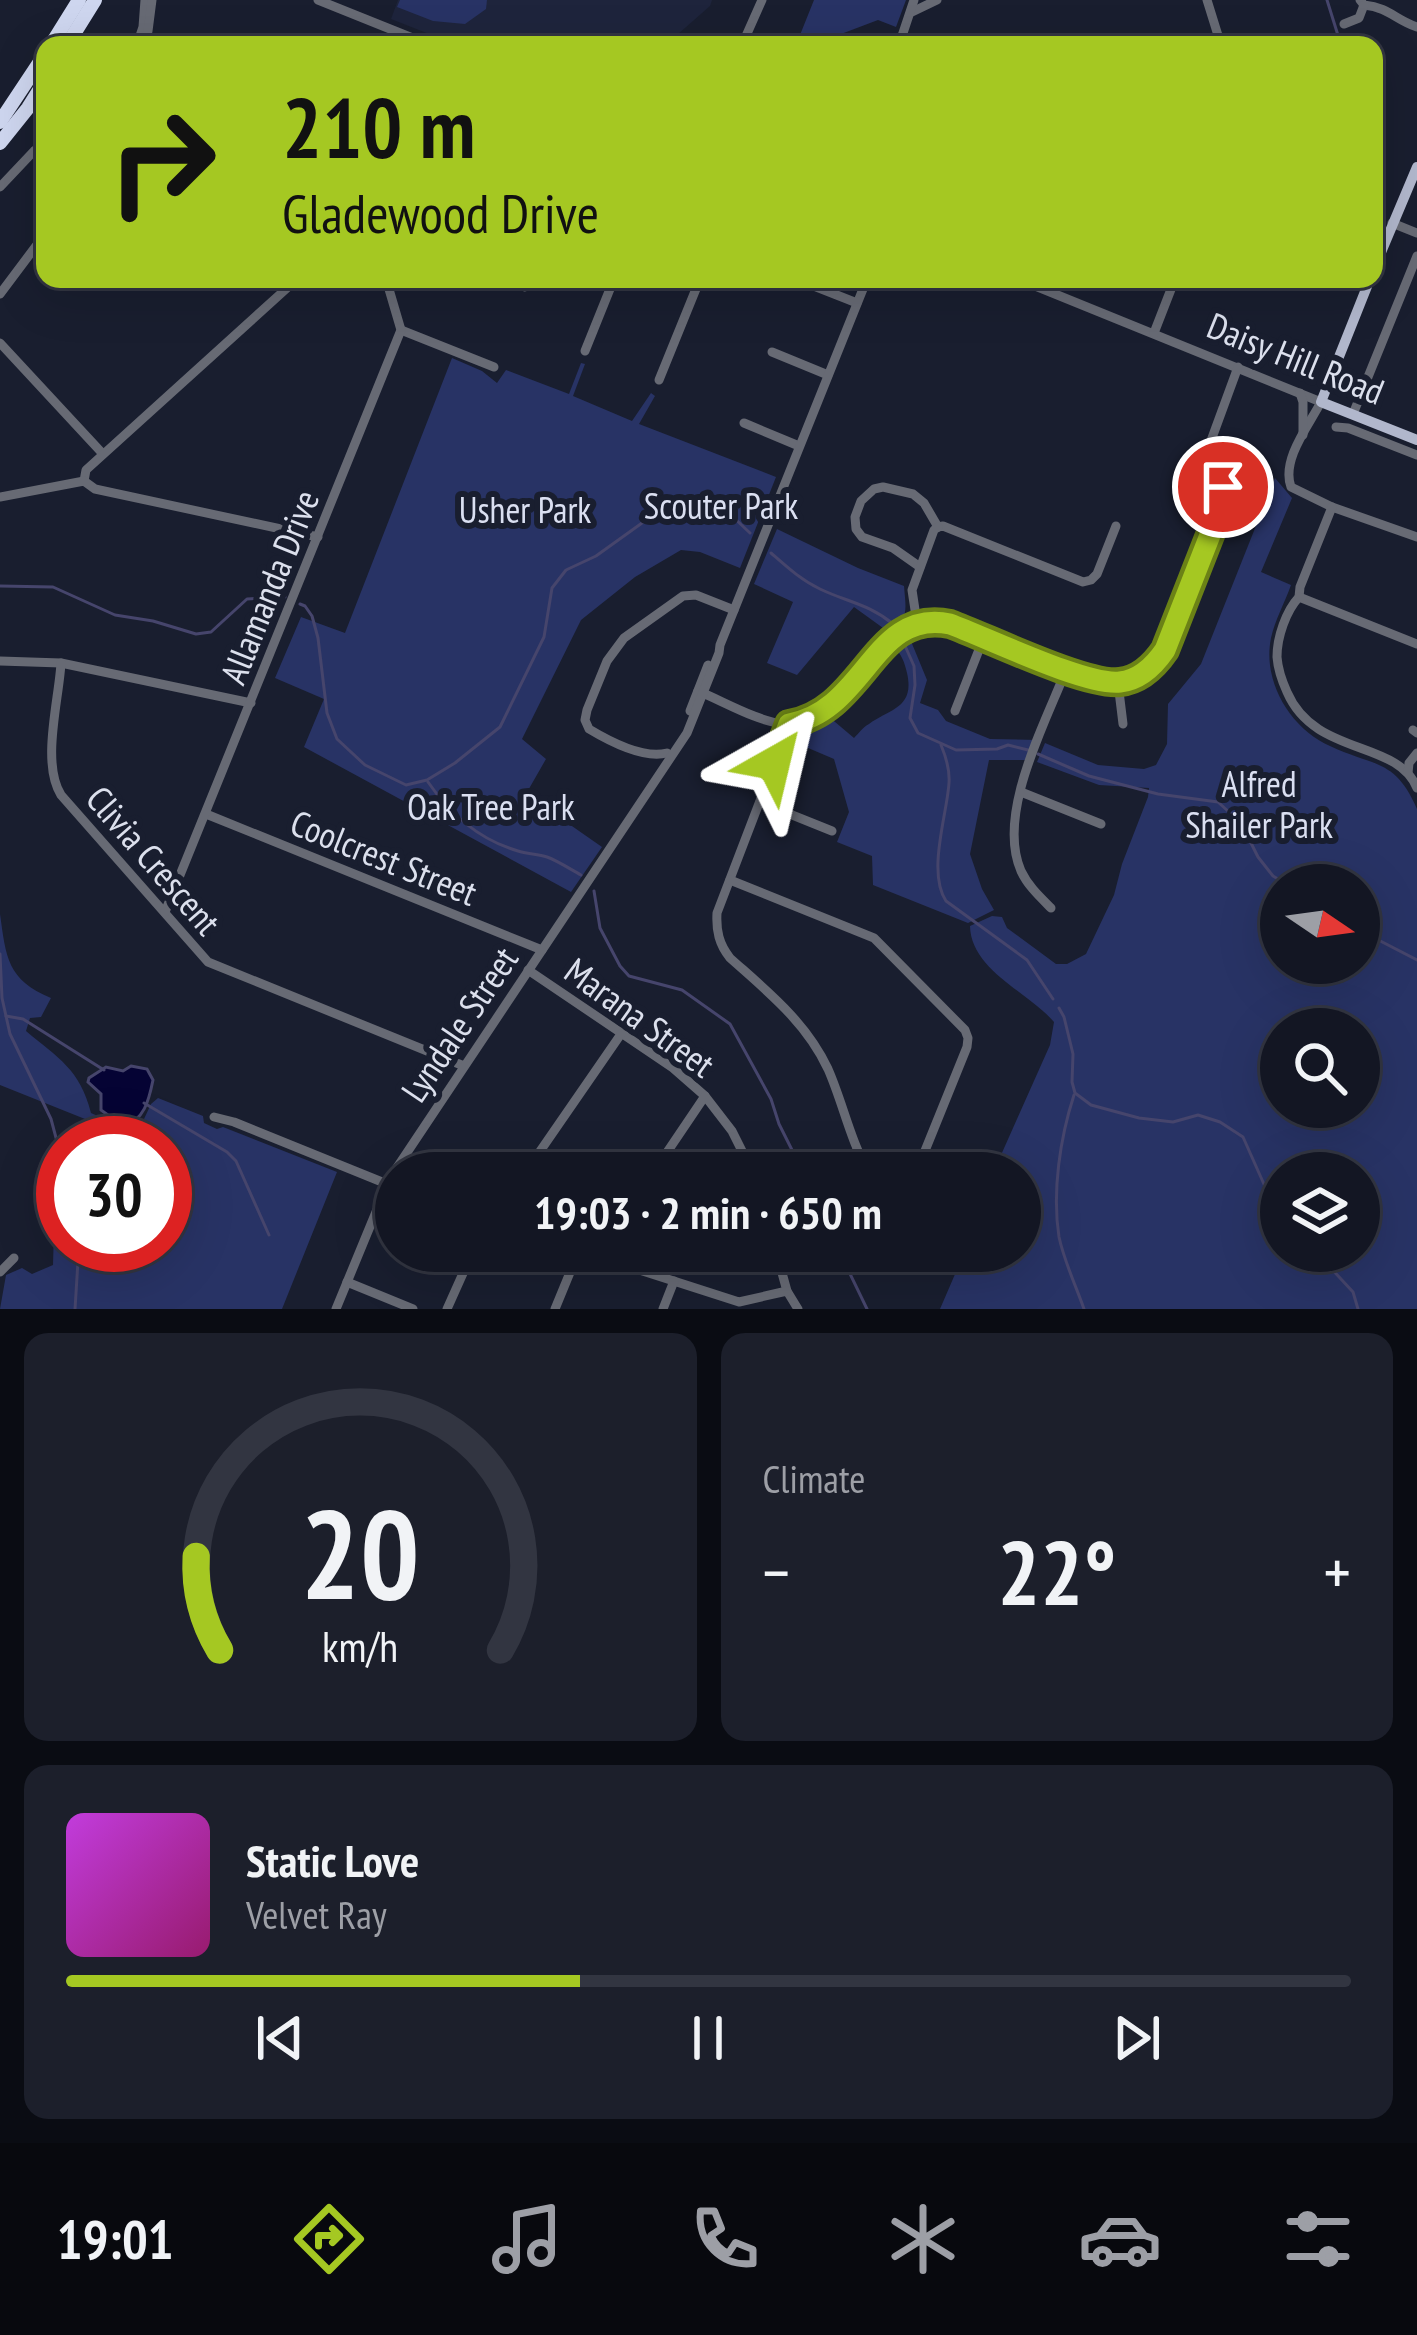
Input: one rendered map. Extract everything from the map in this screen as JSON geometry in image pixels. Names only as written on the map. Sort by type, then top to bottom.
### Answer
[{"type":"highway","points":[[57,36],[80,0]]},
{"type":"highway","points":[[73,36],[95,0]]},
{"type":"highway","points":[[0,122],[36,68]]},
{"type":"highway","points":[[0,143],[36,96]]},
{"type":"main road","points":[[1383,246],[1417,166]]},
{"type":"main road","points":[[1321,402],[1366,288]]},
{"type":"main road","name":"Daisy Hill Road","points":[[1321,402],[1417,440]]},
{"type":"street","points":[[145,36],[148,0]]},
{"type":"street","points":[[318,0],[408,36]]},
{"type":"street","points":[[746,36],[762,0]]},
{"type":"street","points":[[902,36],[913,6],[937,0]]},
{"type":"street","points":[[1208,0],[1218,36]]},
{"type":"street","points":[[1344,25],[1359,18],[1362,3],[1384,8],[1417,27]]},
{"type":"street","points":[[0,187],[36,153]]},
{"type":"street","points":[[1392,223],[1417,233]]},
{"type":"street","points":[[0,294],[36,246]]},
{"type":"street","points":[[1353,414],[1417,256]]},
{"type":"street","points":[[84,481],[86,470],[287,288]]},
{"type":"street","points":[[389,288],[401,330],[494,368]]},
{"type":"street","points":[[585,351],[610,288]]},
{"type":"street","points":[[659,380],[696,288]]},
{"type":"street","points":[[819,288],[857,303]]},
{"type":"street","name":"Lyndale Street","points":[[408,1152],[683,741],[863,288]]},
{"type":"street","name":"Daisy Hill Road","points":[[1041,288],[1321,402]]},
{"type":"street","points":[[1154,333],[1172,288]]},
{"type":"street","name":"Allamanda Drive","points":[[166,913],[401,330]]},
{"type":"street","points":[[0,343],[103,454]]},
{"type":"street","points":[[772,352],[828,375]]},
{"type":"street","points":[[701,692],[772,722],[810,719],[836,704],[894,637],[917,623],[933,621],[1090,679],[1118,682],[1143,673],[1165,650],[1223,502],[1223,487],[1205,457],[1238,367]]},
{"type":"street","points":[[1299,393],[1303,435]]},
{"type":"street","points":[[1321,402],[1290,461],[1292,487],[1332,507],[1417,537]]},
{"type":"street","points":[[744,423],[800,446]]},
{"type":"street","points":[[1336,428],[1348,428],[1417,455]]},
{"type":"street","points":[[0,497],[84,481],[95,489],[318,537]]},
{"type":"street","points":[[920,567],[893,548],[862,537],[855,517],[861,501],[874,489],[913,494],[938,527]]},
{"type":"street","points":[[1332,507],[1278,649],[1280,677],[1294,708],[1319,732],[1412,772]]},
{"type":"street","points":[[938,527],[1083,582],[1097,574],[1116,526]]},
{"type":"street","points":[[917,623],[912,590],[938,527]]},
{"type":"street","points":[[667,753],[648,754],[589,728],[586,710],[614,648],[683,596],[696,595],[734,610]]},
{"type":"street","points":[[1299,597],[1417,644]]},
{"type":"street","points":[[955,711],[984,637]]},
{"type":"street","points":[[0,661],[61,663],[250,703]]},
{"type":"street","name":"Clivia Crescent","points":[[61,663],[54,784],[208,962],[464,1066]]},
{"type":"street","points":[[1051,908],[1023,875],[1014,835],[1021,792],[1066,670]]},
{"type":"street","points":[[1118,682],[1124,724]]},
{"type":"street","name":"Lyndale Street","points":[[613,844],[701,692]]},
{"type":"street","points":[[789,724],[716,926],[723,949],[788,1010],[810,1038],[829,1072],[857,1152]]},
{"type":"street","points":[[1417,753],[1409,763],[1417,788]]},
{"type":"street","points":[[648,754],[656,770]]},
{"type":"street","points":[[1021,792],[1101,824]]},
{"type":"street","points":[[760,802],[832,831]]},
{"type":"street","name":"Coolcrest Street","points":[[206,814],[542,950]]},
{"type":"street","points":[[730,880],[874,938],[965,1030],[967,1047],[924,1152]]},
{"type":"street","name":"Marana Street","points":[[528,970],[673,1067],[705,1096],[742,1152]]},
{"type":"street","points":[[540,1152],[621,1034]]},
{"type":"street","points":[[667,1152],[705,1096]]},
{"type":"street","points":[[214,1118],[234,1121],[375,1179]]},
{"type":"street","name":"Lyndale Street","points":[[336,1309],[375,1213]]},
{"type":"street","points":[[0,1272],[14,1258]]},
{"type":"street","points":[[447,1309],[463,1272]]},
{"type":"street","points":[[555,1309],[570,1272]]},
{"type":"street","points":[[647,1272],[739,1305],[788,1291]]},
{"type":"street","points":[[782,1272],[798,1309]]},
{"type":"street","points":[[347,1282],[413,1309]]},
{"type":"street","points":[[663,1309],[674,1282]]},
{"type":"shaded area","points":[[398,0],[712,0],[677,36],[434,36],[391,19]]},
{"type":"shaded area","points":[[131,1066],[147,1069],[153,1080],[140,1116],[109,1116],[101,1110],[101,1094],[88,1082],[106,1067],[123,1071]]},
{"type":"green space","points":[[400,0],[487,0],[486,9],[465,24],[433,21],[397,7]]},
{"type":"green space","points":[[814,0],[906,0],[896,27],[878,20],[836,36],[800,36]]},
{"type":"green space","name":"Usher Park","points":[[452,358],[497,383],[506,370],[569,394],[581,363],[585,364],[573,396],[632,421],[651,393],[655,396],[639,424],[776,477],[740,568],[700,552],[681,550],[635,577],[581,620],[522,739],[546,759],[526,794],[602,847],[571,892],[304,747],[324,699],[275,678],[301,617],[345,633]]},
{"type":"green space","name":"Alfred Shailer Park","points":[[1275,478],[1292,498],[1261,572],[1291,585],[1271,638],[1275,687],[1303,728],[1330,746],[1391,772],[1417,809],[1417,1309],[940,1309],[956,1272],[1041,1272],[1041,1152],[1002,1152],[1050,1045],[1054,1022],[990,968],[973,942],[970,926],[992,916],[1002,917],[1007,928],[1056,964],[1086,954],[1114,895],[1149,788],[1099,785],[1037,762],[1045,743],[1098,765],[1144,769],[1156,765],[1167,744],[1168,704],[1201,664]]},
{"type":"green space","points":[[777,529],[904,586],[900,622],[890,633],[854,607],[797,675],[767,663],[793,602],[754,584]]},
{"type":"green space","points":[[908,634],[927,680],[920,703],[938,710],[946,721],[990,739],[1038,740],[1031,760],[989,760],[970,854],[994,910],[968,923],[873,885],[872,856],[837,842],[849,812],[834,759],[787,739],[791,729],[828,716],[854,738],[899,706],[909,685],[904,662],[893,646]]},
{"type":"green space","points":[[0,914],[4,943],[17,975],[51,998],[41,1017],[30,1018],[26,1031],[74,1075],[91,1113],[98,1116],[78,1116],[0,1085]]},
{"type":"green space","points":[[158,1098],[203,1116],[204,1123],[217,1129],[223,1127],[337,1172],[282,1309],[0,1309],[6,1275],[22,1268],[32,1274],[192,1272],[192,1116],[145,1116]]},
{"type":"waterway","points":[[1327,0],[1338,36]]},
{"type":"waterway","points":[[300,604],[312,616],[327,713],[337,739],[365,765],[406,785],[427,780],[455,763],[500,727],[544,637],[552,588],[566,570],[674,508],[713,509],[731,515],[750,533]]},
{"type":"waterway","points":[[771,553],[813,585],[893,624]]},
{"type":"waterway","points":[[0,586],[53,587],[115,615],[196,634],[211,632],[247,599],[285,597]]},
{"type":"waterway","points":[[902,639],[914,666],[910,718],[918,733],[956,750],[1008,745],[1028,750]]},
{"type":"waterway","points":[[941,745],[949,778],[938,875],[946,901],[1027,960],[1053,999]]},
{"type":"waterway","points":[[1038,754],[1089,776],[1158,794],[1218,802],[1241,823],[1264,864]]},
{"type":"waterway","points":[[428,782],[479,833],[581,875]]},
{"type":"waterway","points":[[594,891],[600,928],[629,976],[682,990],[730,1024],[771,1099],[793,1152]]},
{"type":"waterway","points":[[1380,941],[1417,960]]},
{"type":"waterway","points":[[0,954],[10,1034],[50,1116]]},
{"type":"waterway","points":[[1059,1008],[1073,1054],[1075,1093],[1091,1105],[1139,1118],[1173,1122],[1198,1115],[1220,1122],[1243,1137],[1260,1175]]},
{"type":"waterway","points":[[6,1016],[23,1019],[104,1070]]},
{"type":"waterway","points":[[1074,1095],[1056,1202],[1059,1237],[1084,1309]]},
{"type":"waterway","points":[[144,1103],[236,1161],[269,1235]]},
{"type":"waterway","points":[[75,1309],[77,1272]]},
{"type":"waterway","points":[[849,1272],[867,1309]]},
{"type":"waterway","points":[[1334,1272],[1353,1292],[1358,1309]]},
{"type":"route","points":[[774,763],[789,724],[810,719],[836,704],[894,637],[917,623],[950,624],[1103,682],[1130,680],[1143,673],[1165,650],[1223,502],[1223,487]]},
{"type":"park label","name":"Scouter Park","points":[[721,505]]},
{"type":"park label","name":"Oak Tree Park","points":[[491,806]]}]
